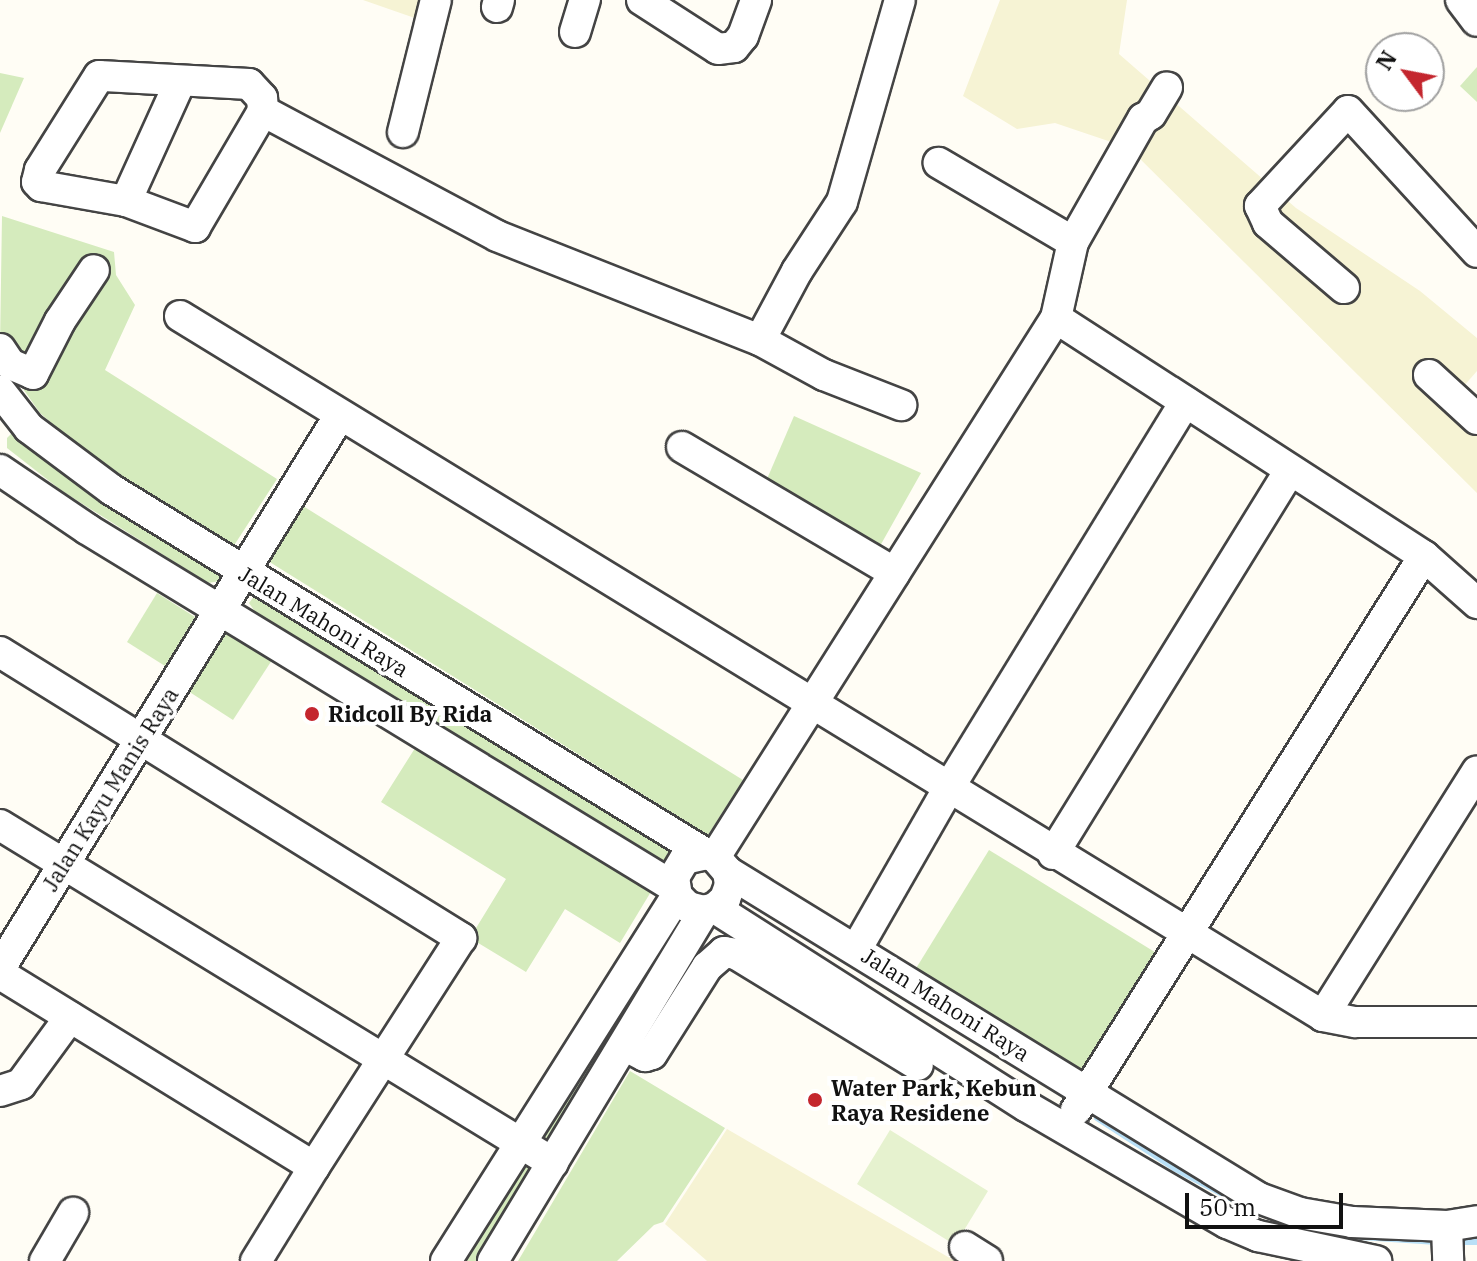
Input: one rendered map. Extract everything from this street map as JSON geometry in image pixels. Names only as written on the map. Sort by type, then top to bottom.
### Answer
[{"type":"street","points":[[403,132],[436,0]]},
{"type":"street","points":[[575,32],[585,0]]},
{"type":"street","points":[[642,0],[718,49],[734,47],[743,36],[756,0]]},
{"type":"street","points":[[760,340],[797,271],[842,202],[900,0]]},
{"type":"street","points":[[1461,0],[1477,21]]},
{"type":"street","points":[[99,76],[180,82],[209,79],[249,84],[262,98],[263,111],[195,227],[126,201],[41,186],[38,176],[99,76]]},
{"type":"street","points":[[126,201],[180,82]]},
{"type":"street","points":[[716,861],[1056,318],[1073,242],[1143,119],[1151,114],[1167,87]]},
{"type":"street","points":[[263,111],[497,236],[760,340],[824,375],[901,405]]},
{"type":"street","points":[[1344,288],[1268,223],[1260,206],[1348,111],[1477,252]]},
{"type":"street","points":[[939,163],[1073,242]]},
{"type":"street","points":[[0,349],[10,364],[33,374],[60,321],[94,270]]},
{"type":"street","points":[[180,316],[1053,854],[1323,1016],[1355,1022],[1475,1020]]},
{"type":"street","points":[[1056,318],[1424,556],[1477,603]]},
{"type":"street","points":[[1429,375],[1477,419]]},
{"type":"street","name":"Jalan Mahoni Raya","points":[[1,397],[29,428],[112,490],[857,948],[1227,1223],[1258,1236],[1376,1261]]},
{"type":"street","points":[[857,948],[948,789],[1185,402]]},
{"type":"street","name":"Jalan Kayu Manis Raya","points":[[0,971],[340,415]]},
{"type":"street","points":[[682,447],[895,573]]},
{"type":"street","name":"Jalan Mahoni Raya","points":[[0,470],[87,529],[676,892]]},
{"type":"street","points":[[1053,854],[1290,471]]},
{"type":"street","points":[[1075,1111],[1188,936],[1424,556]]},
{"type":"street","points":[[0,652],[461,938],[256,1261]]},
{"type":"street","points":[[1323,1016],[1477,771]]},
{"type":"street","points":[[0,825],[553,1163]]},
{"type":"street","points":[[446,1261],[676,892],[678,867],[685,859],[716,861]]},
{"type":"street","points":[[493,1261],[709,909],[725,899],[730,885],[716,861]]},
{"type":"street","points":[[676,892],[688,907],[709,909]]},
{"type":"street","name":"Jalan Mahoni Raya","points":[[709,909],[891,1035],[1075,1111],[1273,1204],[1325,1219],[1447,1244],[1477,1221]]},
{"type":"street","points":[[624,1045],[645,1056],[652,1054],[707,967],[724,952],[736,954],[891,1035],[918,1065]]},
{"type":"street","points":[[0,971],[314,1167]]},
{"type":"street","points":[[0,1091],[21,1084],[70,1017]]},
{"type":"street","points":[[45,1261],[73,1213]]},
{"type":"shaded area","points":[[363,0],[437,0],[429,23]]},
{"type":"shaded area","points":[[1000,0],[1127,0],[1119,54],[1296,208],[1420,291],[1477,338],[1477,371],[1463,387],[1421,383],[1477,434],[1477,493],[1129,148],[1055,123],[1017,129],[963,96]]},
{"type":"shaded area","points":[[727,1129],[955,1261],[707,1261],[665,1224]]},
{"type":"green space","points":[[1477,67],[1477,102],[1460,86]]},
{"type":"green space","points":[[0,73],[24,78],[0,133]]},
{"type":"green space","points":[[2,216],[114,252],[116,275],[135,305],[105,370],[277,479],[233,547],[88,455],[40,413],[12,373],[0,346]]},
{"type":"green space","points":[[794,416],[921,473],[880,546],[767,479]]},
{"type":"green space","points":[[17,434],[219,572],[220,581],[208,583],[62,491],[7,448],[7,438]]},
{"type":"green space","points":[[303,506],[743,780],[708,835],[268,561]]},
{"type":"green space","points":[[157,593],[195,617],[165,666],[127,642]]},
{"type":"green space","points":[[255,595],[260,595],[669,851],[667,863],[658,862],[256,613],[249,603]]},
{"type":"green space","points":[[231,632],[274,657],[233,720],[188,691],[223,637]]},
{"type":"green space","points":[[417,745],[652,890],[620,943],[565,909],[526,972],[470,938],[506,879],[381,802]]},
{"type":"green space","points":[[989,850],[1158,954],[1084,1074],[915,970]]},
{"type":"green space","points":[[671,919],[686,919],[550,1145],[535,1136]]},
{"type":"green space","points":[[630,1071],[725,1128],[663,1222],[654,1225],[617,1261],[518,1261]]},
{"type":"green space","points":[[890,1130],[988,1191],[955,1245],[857,1184]]},
{"type":"green space","points":[[526,1161],[534,1166],[479,1261],[459,1261]]},
{"type":"waterway","points":[[1097,1118],[1174,1168],[1243,1205]]},
{"type":"waterway","points":[[1361,1237],[1437,1242]]},
{"type":"waterway","points":[[1457,1242],[1477,1242]]},
{"type":"place","name":"Ridcoll By Rida","points":[[312,714]]},
{"type":"place","name":"Water Park, Kebun Raya Residene","points":[[815,1100]]}]
